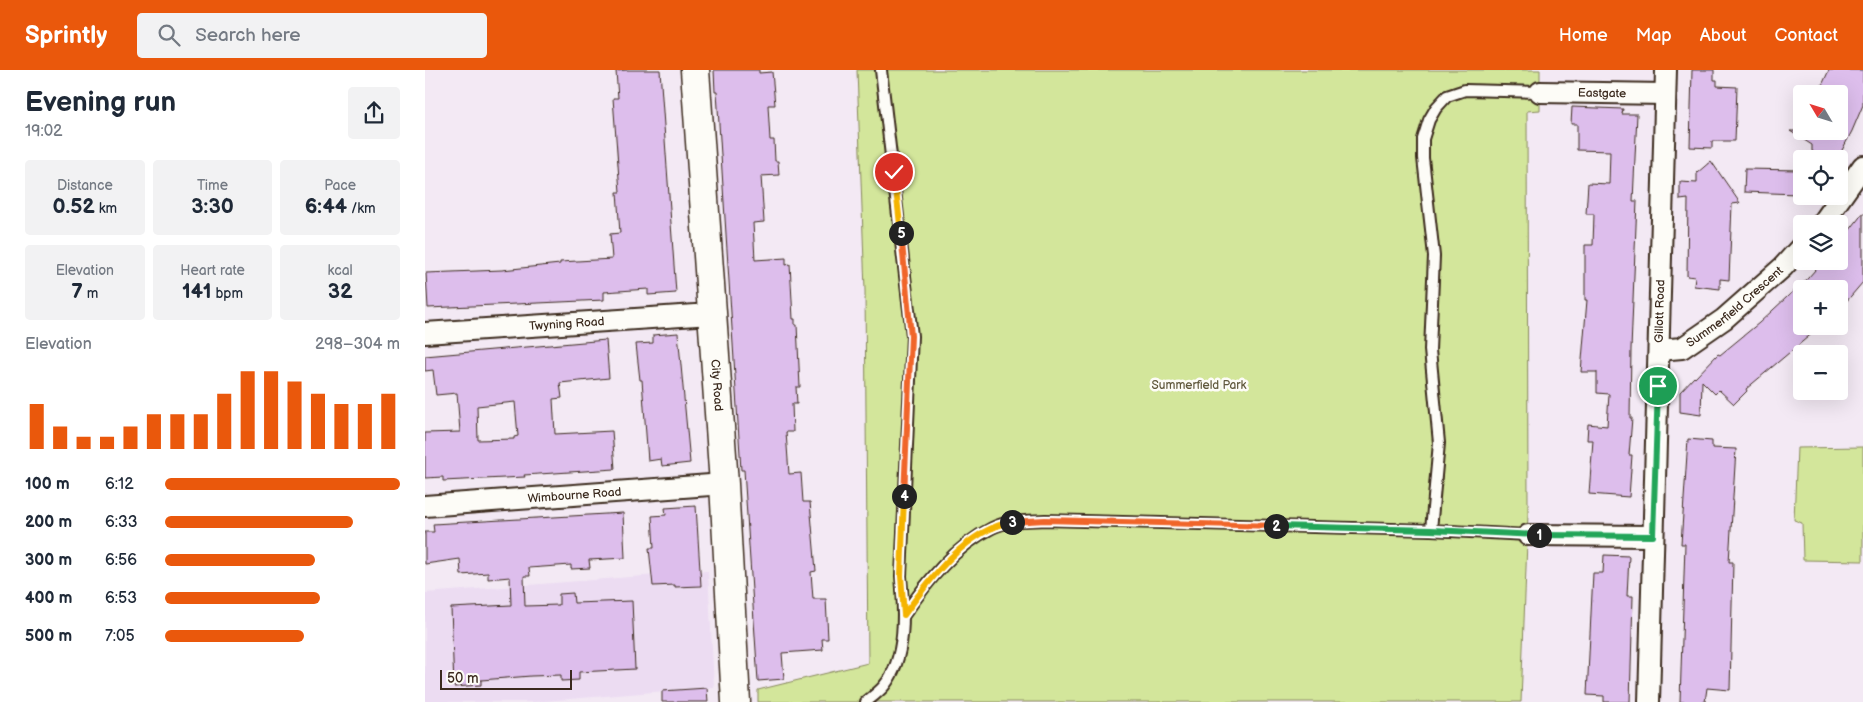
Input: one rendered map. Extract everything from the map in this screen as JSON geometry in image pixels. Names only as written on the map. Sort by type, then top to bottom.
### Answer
[{"type":"main road","name":"City Road","points":[[695,70],[724,484],[735,702]]},
{"type":"street","name":"Gillott Road","points":[[1649,702],[1666,70]]},
{"type":"street","name":"Eastgate","points":[[1540,92],[1665,94]]},
{"type":"street","points":[[1828,215],[1863,166]]},
{"type":"street","name":"Summerfield Crescent","points":[[1659,350],[1682,348],[1724,319],[1783,268],[1793,256]]},
{"type":"street","name":"Twyning Road","points":[[425,333],[711,314]]},
{"type":"street","name":"Wimbourne Road","points":[[425,506],[724,484]]},
{"type":"street","points":[[1528,535],[1653,536]]},
{"type":"lane","points":[[866,702],[884,686],[897,664],[904,615],[901,576],[911,336],[881,70]]},
{"type":"lane","points":[[1431,530],[1439,443],[1430,350],[1434,256],[1423,158],[1423,139],[1429,120],[1436,108],[1447,96],[1465,90],[1540,92]]},
{"type":"lane","points":[[904,615],[921,591],[962,549],[992,528],[1009,523],[1045,520],[1431,530],[1528,535]]},
{"type":"shaded area","points":[[708,571],[714,687],[534,702],[425,702],[425,593]]},
{"type":"green space","name":"Summerfield Park","points":[[857,70],[1540,70],[1540,110],[1527,111],[1528,514],[1521,702],[758,702],[758,690],[868,663],[865,290]]},
{"type":"green space","points":[[1863,447],[1863,561],[1803,560],[1802,523],[1794,520],[1797,448]]},
{"type":"building","points":[[660,70],[676,293],[648,295],[648,289],[604,292],[604,300],[428,308],[426,273],[502,270],[560,264],[560,262],[612,259],[610,234],[620,233],[617,192],[620,192],[613,98],[618,98],[616,71]]},
{"type":"building","points":[[714,70],[759,70],[759,73],[772,72],[775,105],[768,105],[770,140],[774,140],[775,161],[778,161],[779,175],[761,176],[764,222],[753,223],[755,260],[786,258],[786,265],[790,264],[793,319],[795,319],[795,325],[797,325],[800,387],[796,387],[797,404],[792,404],[793,432],[786,432],[789,474],[801,473],[803,502],[810,502],[816,571],[811,572],[813,599],[826,599],[828,639],[822,639],[823,650],[782,653],[784,679],[758,681],[744,470],[741,470],[717,92],[715,92]]},
{"type":"building","points":[[1692,70],[1714,70],[1714,80],[1717,80],[1717,86],[1737,87],[1735,141],[1712,141],[1712,148],[1690,147]]},
{"type":"building","points":[[1829,70],[1863,70],[1863,105],[1848,139],[1848,85],[1822,85]]},
{"type":"building","points":[[1572,107],[1623,109],[1622,114],[1637,114],[1633,201],[1637,201],[1631,349],[1630,418],[1632,418],[1629,455],[1632,455],[1629,497],[1589,494],[1593,440],[1587,440],[1588,424],[1607,426],[1609,394],[1597,393],[1597,372],[1581,372],[1587,300],[1585,300],[1585,245],[1593,245],[1594,214],[1586,214],[1588,183],[1609,184],[1610,151],[1577,150],[1577,124],[1571,124]]},
{"type":"building","points":[[1804,140],[1847,140],[1842,150],[1812,150],[1812,145]]},
{"type":"building","points":[[1711,161],[1740,203],[1732,204],[1729,280],[1720,279],[1720,289],[1694,286],[1695,277],[1687,276],[1688,199],[1680,200],[1680,182],[1697,183],[1697,173]]},
{"type":"building","points":[[1745,169],[1793,170],[1793,194],[1744,192]]},
{"type":"building","points":[[1863,213],[1863,282],[1848,300],[1848,280],[1806,280],[1815,270],[1848,270],[1848,232]]},
{"type":"building","points":[[1793,291],[1793,335],[1810,335],[1798,345],[1793,345],[1793,350],[1746,389],[1747,391],[1734,404],[1719,390],[1715,394],[1702,381],[1701,415],[1680,412],[1680,392],[1718,354],[1720,355]]},
{"type":"building","points":[[678,333],[690,463],[662,466],[661,459],[648,461],[642,380],[640,380],[636,344],[653,343],[653,335]]},
{"type":"building","points":[[606,340],[609,378],[560,383],[562,398],[553,399],[555,434],[612,431],[615,469],[524,475],[525,477],[443,481],[443,477],[425,478],[425,433],[460,432],[457,393],[436,395],[433,370],[425,371],[425,356]],"holes":[[[515,402],[518,436],[514,437],[514,439],[478,440],[477,406]]]},
{"type":"building","points":[[1688,439],[1712,441],[1712,448],[1736,449],[1729,562],[1733,562],[1730,690],[1707,688],[1705,702],[1680,702],[1685,544],[1681,544]]},
{"type":"building","points":[[696,506],[701,586],[653,586],[649,548],[654,548],[652,516],[666,515],[665,508]]},
{"type":"building","points":[[623,513],[625,558],[589,560],[590,568],[571,569],[571,565],[529,568],[530,576],[524,576],[525,606],[559,605],[559,594],[573,593],[574,603],[632,601],[635,669],[579,672],[579,680],[561,681],[561,675],[531,676],[481,680],[481,685],[454,687],[451,608],[511,605],[510,577],[488,579],[488,573],[461,575],[460,559],[425,564],[425,532],[434,532],[433,524]]},
{"type":"building","points":[[1604,555],[1629,556],[1627,596],[1633,596],[1630,702],[1604,702],[1604,696],[1587,695],[1593,573],[1603,573]]},
{"type":"building","points":[[707,688],[708,702],[662,702],[662,691]]},
{"type":"route","points":[[894,172],[911,336],[901,576],[904,615],[921,591],[949,560],[968,543],[992,528],[1009,523],[1027,521],[1431,530],[1528,535],[1653,536],[1658,386]]}]
